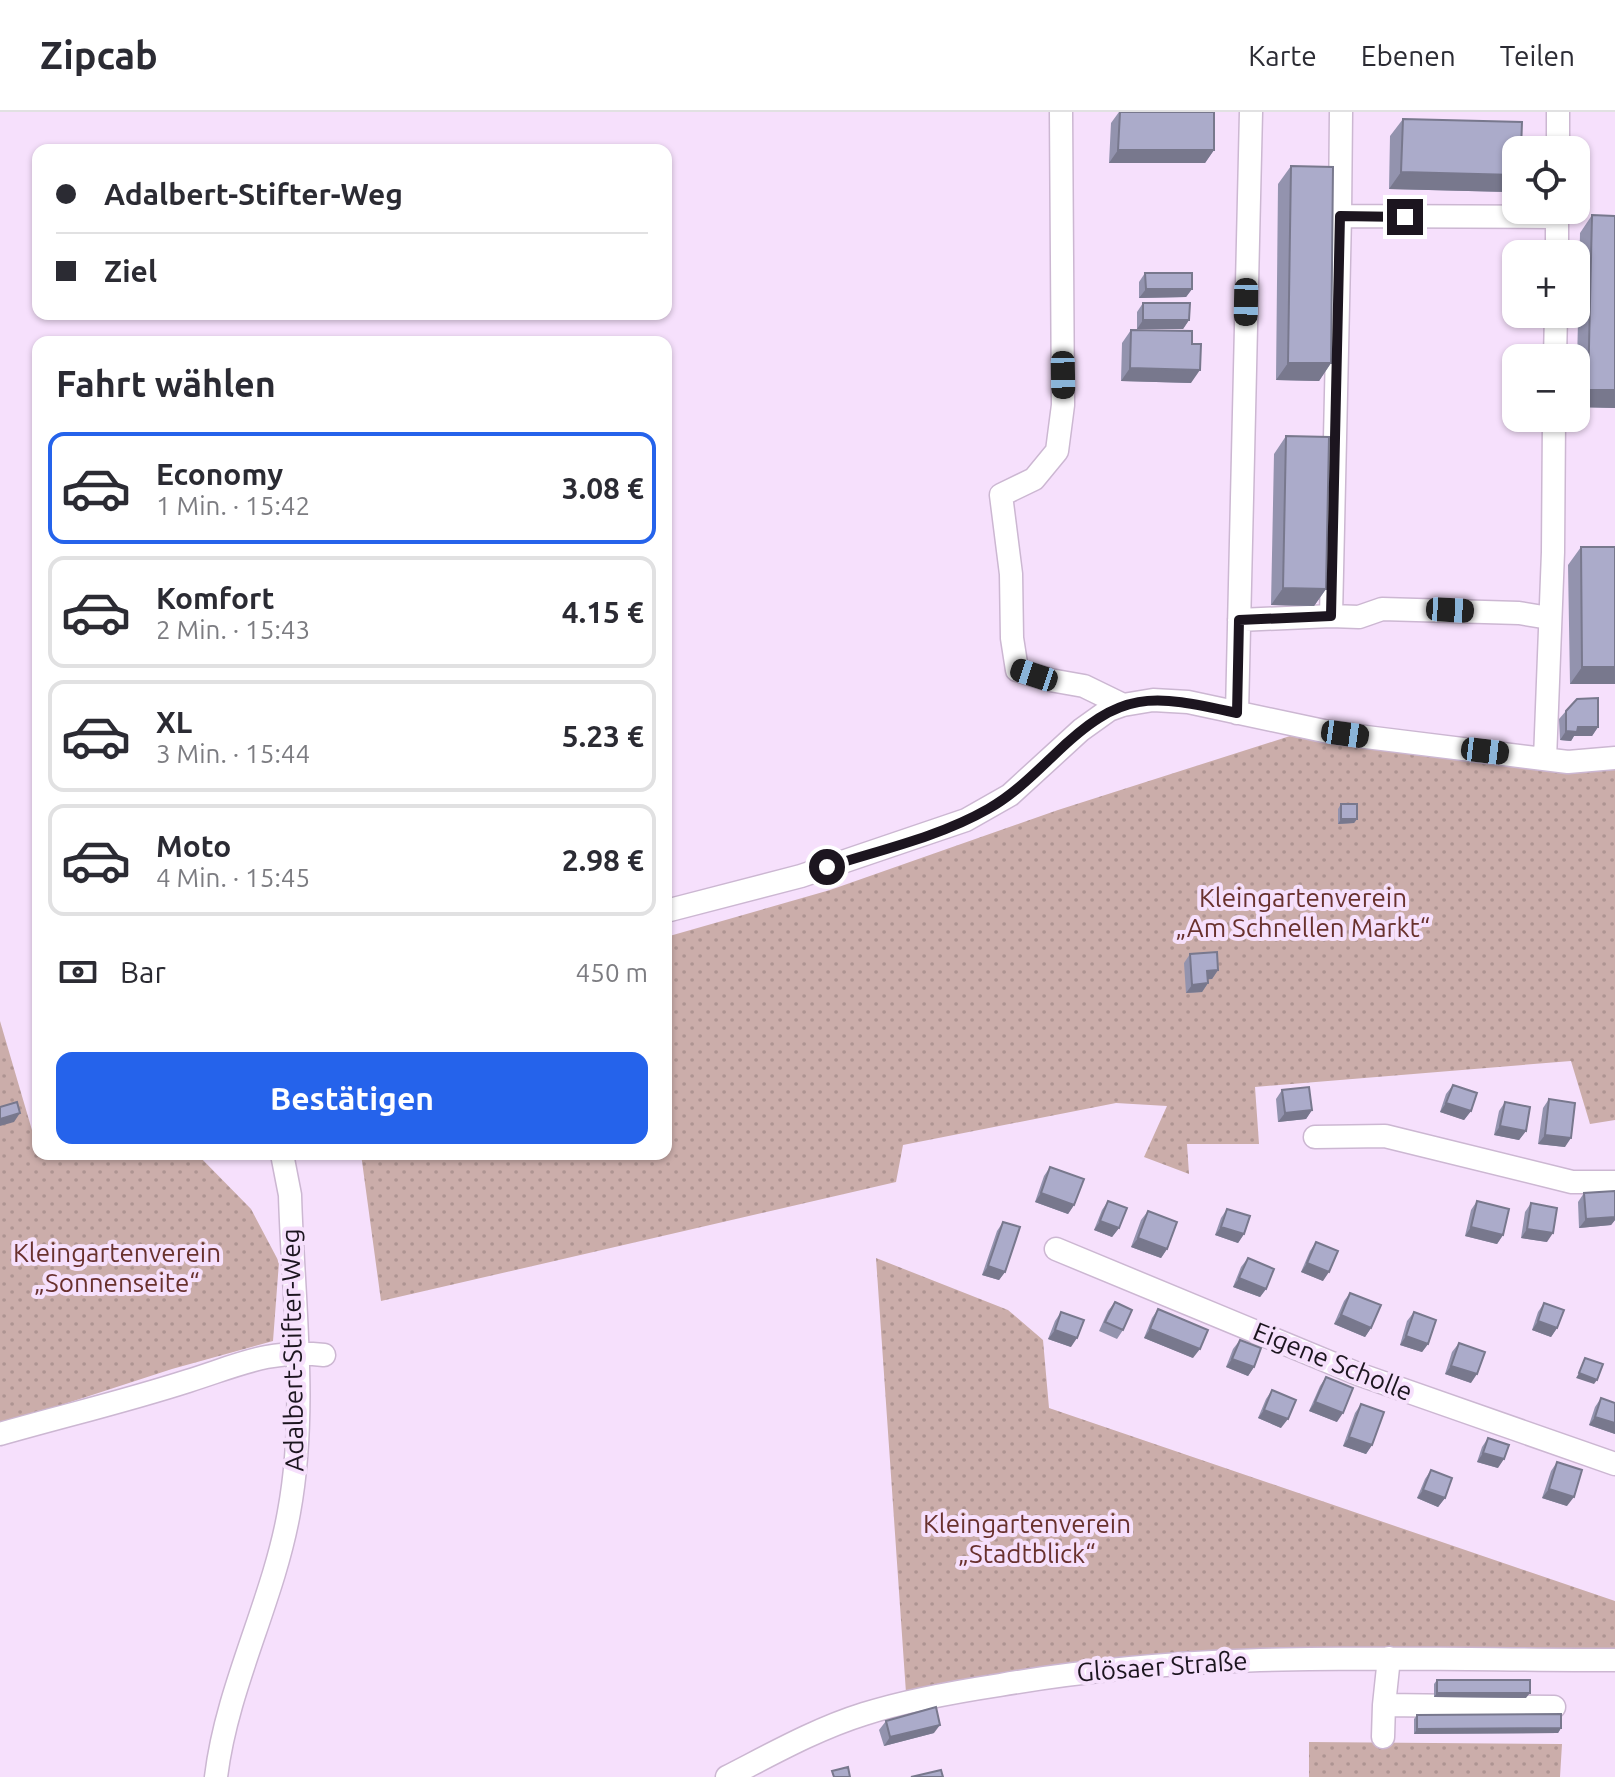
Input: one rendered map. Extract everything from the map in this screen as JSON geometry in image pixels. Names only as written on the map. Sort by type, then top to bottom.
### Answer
[{"type":"street","points":[[1061,112],[1063,405],[1057,451],[1034,479],[1001,495],[1011,574],[1012,638],[1017,670],[1084,686],[1123,705]]},
{"type":"street","points":[[1237,713],[1251,112]]},
{"type":"street","points":[[1331,616],[1341,112]]},
{"type":"street","points":[[1558,112],[1558,136]]},
{"type":"street","points":[[1340,216],[1502,215]]},
{"type":"street","points":[[1545,759],[1554,432]]},
{"type":"street","points":[[1239,620],[1359,617],[1382,609],[1505,613],[1549,618]]},
{"type":"street","points":[[672,909],[801,876],[966,820],[1010,795],[1081,730],[1109,710],[1153,700],[1188,702],[1324,731],[1568,762],[1615,758]]},
{"type":"street","points":[[1315,1137],[1385,1136],[1572,1182],[1615,1182]]},
{"type":"street","name":"Adalbert-Stifter-Weg","points":[[216,1777],[223,1737],[289,1515],[298,1452],[290,1195],[283,1160]]},
{"type":"street","name":"Eigene Scholle","points":[[1056,1249],[1358,1374],[1615,1464]]},
{"type":"street","points":[[0,1434],[189,1381],[243,1361],[296,1352],[324,1355]]},
{"type":"street","points":[[1383,1737],[1389,1658]]},
{"type":"street","name":"Glösaer Straße","points":[[727,1777],[834,1725],[864,1714],[933,1696],[1055,1675],[1190,1661],[1389,1658],[1615,1660]]},
{"type":"street","points":[[1384,1705],[1554,1707]]},
{"type":"green space","name":"Kleingartenverein „Am Schnellen Markt“","points":[[1290,736],[1410,752],[1615,766],[1615,1120],[1590,1124],[1571,1061],[1255,1087],[1259,1144],[1187,1144],[1189,1174],[1144,1157],[1167,1106],[1116,1103],[903,1145],[896,1182],[381,1301],[362,1160],[672,1160],[672,935],[830,890],[1058,810]]},
{"type":"green space","name":"Kleingartenverein „Sonnenseite“","points":[[0,1021],[32,1130],[32,1160],[203,1160],[251,1209],[279,1262],[273,1341],[172,1369],[0,1425]]},
{"type":"green space","name":"Kleingartenverein „Stadtblick“","points":[[876,1258],[1008,1310],[1043,1340],[1049,1408],[1615,1601],[1615,1651],[1197,1653],[1051,1666],[906,1693]]},
{"type":"green space","points":[[1309,1742],[1562,1744],[1560,1777],[1309,1777]]},
{"type":"building","points":[[1120,112],[1214,112],[1214,150],[1118,150]]},
{"type":"building","points":[[1403,119],[1522,122],[1522,136],[1502,136],[1502,175],[1401,172]]},
{"type":"building","points":[[1291,166],[1333,167],[1331,363],[1288,363]]},
{"type":"building","points":[[1592,215],[1615,216],[1615,390],[1590,390]]},
{"type":"building","points":[[1145,273],[1192,273],[1192,289],[1146,289]]},
{"type":"building","points":[[1143,303],[1190,303],[1189,320],[1143,320]]},
{"type":"building","points":[[1131,330],[1192,331],[1192,344],[1201,344],[1200,370],[1130,368]]},
{"type":"building","points":[[1286,436],[1329,437],[1326,589],[1283,588]]},
{"type":"building","points":[[1581,547],[1615,547],[1615,667],[1582,667]]},
{"type":"building","points":[[1598,698],[1598,727],[1578,727],[1577,732],[1566,731],[1566,711],[1577,699]]},
{"type":"building","points":[[1341,804],[1357,804],[1357,819],[1341,819]]},
{"type":"building","points":[[1217,952],[1218,970],[1207,971],[1208,983],[1192,985],[1190,954]]},
{"type":"building","points":[[1453,1085],[1477,1093],[1471,1111],[1446,1103]]},
{"type":"building","points":[[1309,1087],[1312,1110],[1285,1113],[1282,1090]]},
{"type":"building","points":[[1549,1099],[1575,1103],[1571,1138],[1545,1135]]},
{"type":"building","points":[[17,1102],[20,1113],[0,1119],[0,1107]]},
{"type":"building","points":[[1505,1102],[1530,1107],[1526,1131],[1500,1126]]},
{"type":"building","points":[[1050,1167],[1084,1179],[1074,1205],[1041,1193]]},
{"type":"building","points":[[1615,1191],[1615,1217],[1586,1219],[1584,1193]]},
{"type":"building","points":[[1108,1201],[1127,1208],[1119,1228],[1100,1221]]},
{"type":"building","points":[[1477,1201],[1509,1209],[1503,1235],[1471,1227]]},
{"type":"building","points":[[1531,1203],[1557,1208],[1553,1233],[1527,1229]]},
{"type":"building","points":[[1227,1209],[1250,1216],[1244,1234],[1221,1227]]},
{"type":"building","points":[[1148,1211],[1177,1222],[1167,1249],[1138,1238]]},
{"type":"building","points":[[1003,1222],[1020,1227],[1005,1272],[988,1266]]},
{"type":"building","points":[[1316,1242],[1338,1251],[1329,1272],[1307,1263]]},
{"type":"building","points":[[1248,1258],[1274,1269],[1266,1289],[1239,1278]]},
{"type":"building","points":[[1350,1293],[1381,1305],[1371,1328],[1341,1315]]},
{"type":"building","points":[[1115,1302],[1132,1310],[1123,1330],[1105,1322]]},
{"type":"building","points":[[1544,1303],[1564,1310],[1557,1328],[1538,1321]]},
{"type":"building","points":[[1158,1309],[1208,1330],[1200,1349],[1150,1329]]},
{"type":"building","points":[[1061,1312],[1084,1320],[1077,1338],[1055,1330]]},
{"type":"building","points":[[1414,1312],[1436,1320],[1428,1344],[1406,1336]]},
{"type":"building","points":[[1240,1340],[1261,1348],[1254,1367],[1232,1359]]},
{"type":"building","points":[[1459,1343],[1485,1352],[1477,1374],[1451,1366]]},
{"type":"building","points":[[1585,1358],[1603,1364],[1597,1380],[1579,1373]]},
{"type":"building","points":[[1326,1377],[1353,1388],[1343,1413],[1315,1402]]},
{"type":"building","points":[[1272,1390],[1296,1400],[1288,1419],[1264,1410]]},
{"type":"building","points":[[1601,1398],[1615,1403],[1615,1423],[1595,1417]]},
{"type":"building","points":[[1361,1404],[1384,1412],[1372,1445],[1349,1437]]},
{"type":"building","points":[[1488,1438],[1509,1445],[1504,1459],[1483,1453]]},
{"type":"building","points":[[1557,1462],[1582,1470],[1574,1497],[1549,1489]]},
{"type":"building","points":[[1431,1470],[1452,1478],[1445,1498],[1423,1490]]},
{"type":"building","points":[[1437,1680],[1530,1680],[1530,1693],[1437,1693]]},
{"type":"building","points":[[936,1707],[940,1725],[890,1737],[886,1721]]},
{"type":"building","points":[[1561,1714],[1561,1728],[1417,1729],[1417,1715]]},
{"type":"building","points":[[848,1767],[850,1777],[834,1777],[832,1771]]},
{"type":"building","points":[[941,1770],[943,1777],[911,1777]]},
{"type":"route","points":[[827,867],[934,833],[990,808],[1010,795],[1081,730],[1109,710],[1153,700],[1188,702],[1237,713],[1239,620],[1331,616],[1340,216],[1405,217]]}]
